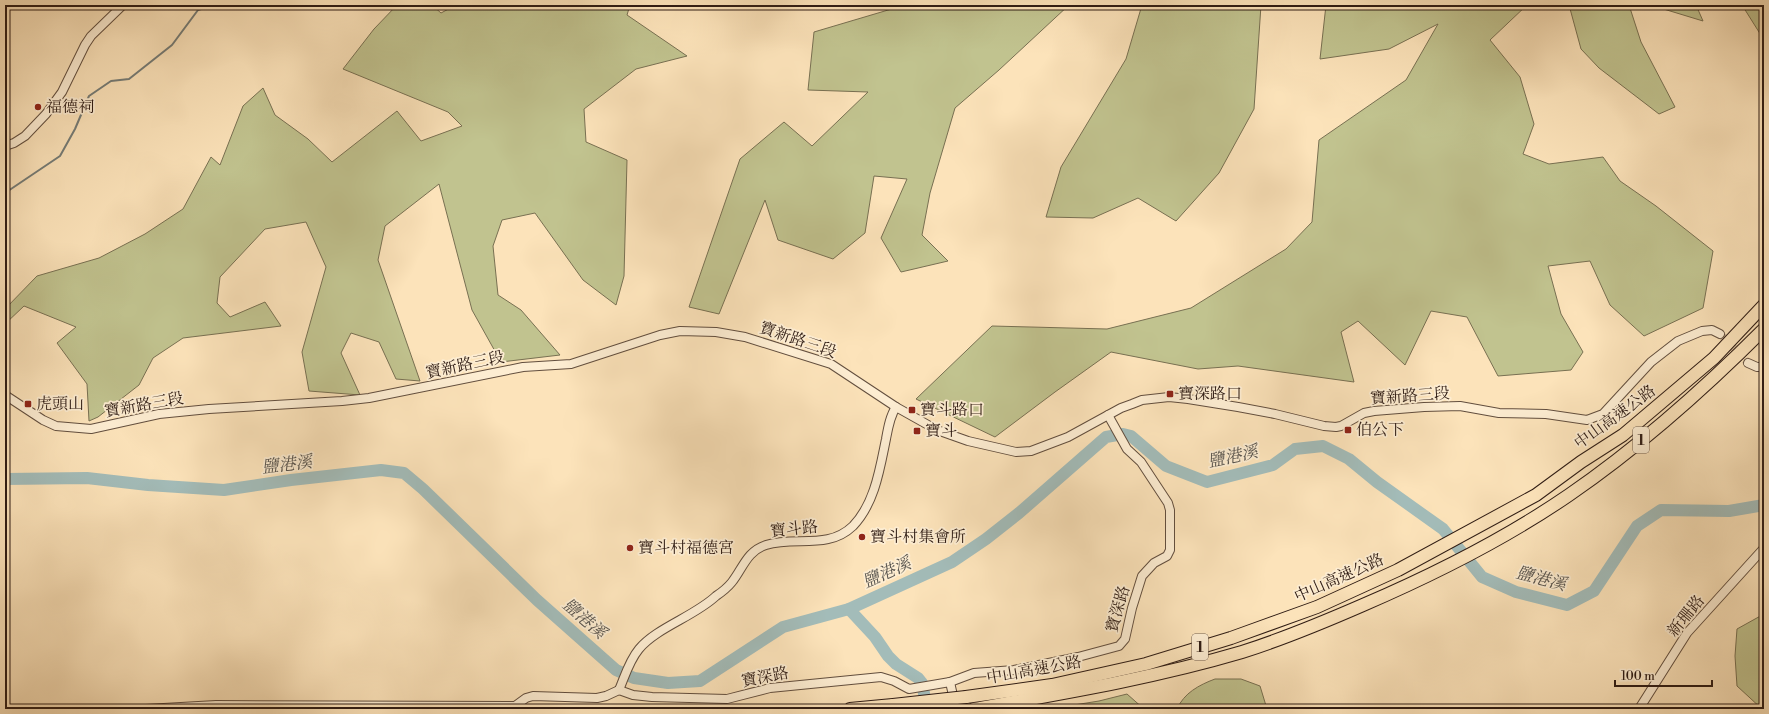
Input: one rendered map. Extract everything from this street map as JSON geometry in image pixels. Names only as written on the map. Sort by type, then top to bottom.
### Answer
[{"type":"highway","name":"中山高速公路","points":[[850,709],[966,697],[1052,685],[1146,664],[1224,640],[1317,607],[1398,570],[1536,496],[1581,462],[1623,435],[1668,398],[1714,358],[1764,305]]},
{"type":"highway","name":"中山高速公路","points":[[974,709],[1163,674],[1244,651],[1326,621],[1431,576],[1506,534],[1569,495],[1618,458],[1720,374],[1764,329]]},
{"type":"street","points":[[5,146],[14,143],[25,136],[46,114],[62,92],[87,40],[123,5]]},
{"type":"street","name":"寶新路三段","points":[[5,395],[43,420],[56,426],[91,429],[159,414],[369,398],[523,367],[571,364],[660,335],[680,331],[702,331],[731,333],[831,364],[848,373],[896,407],[924,424],[951,436],[1016,452],[1031,451],[1068,437],[1121,408],[1142,400],[1178,397],[1267,412],[1324,426],[1336,427],[1374,411],[1424,407],[1460,406],[1499,414],[1546,414],[1587,420],[1603,414],[1651,362],[1678,341],[1702,331],[1712,330],[1720,334]]},
{"type":"street","points":[[1748,363],[1764,368]]},
{"type":"street","name":"寶斗路","points":[[619,690],[630,663],[644,644],[709,603],[731,583],[748,557],[759,548],[774,544],[824,541],[837,537],[853,526],[864,511],[874,490],[889,424],[896,407]]},
{"type":"street","name":"寶深路","points":[[619,690],[633,695],[652,697],[727,699],[770,688],[882,677],[894,681],[909,689],[930,684],[950,682],[974,673],[1014,670],[1109,650],[1122,644],[1126,639],[1134,602],[1142,576],[1154,563],[1167,556],[1170,550],[1170,510],[1168,503],[1140,462],[1127,449],[1108,415]]},
{"type":"street","name":"新珊路","points":[[1639,709],[1687,633],[1764,548]]},
{"type":"street","points":[[950,682],[956,709]]},
{"type":"street","points":[[146,709],[216,705],[515,706],[526,698],[533,696],[597,698],[619,690]]},
{"type":"green space","points":[[397,5],[432,5],[441,13],[456,5],[630,5],[627,15],[687,56],[636,69],[584,109],[586,142],[627,160],[624,276],[616,305],[583,280],[535,213],[502,220],[493,246],[498,295],[521,310],[560,355],[501,362],[472,310],[439,184],[385,226],[378,260],[420,381],[396,379],[379,342],[351,333],[341,353],[360,395],[309,391],[302,352],[326,267],[306,222],[265,229],[220,277],[217,303],[230,317],[265,302],[281,326],[183,338],[153,358],[139,385],[98,417],[89,421],[87,384],[57,343],[76,327],[24,306],[5,324],[5,309],[37,276],[99,258],[145,234],[183,209],[211,157],[220,165],[243,106],[263,88],[275,115],[308,139],[332,162],[397,111],[421,141],[462,126],[448,112],[343,69],[374,29]]},
{"type":"green space","points":[[905,5],[1069,5],[999,70],[955,108],[930,193],[922,235],[948,261],[901,272],[881,238],[907,179],[874,176],[865,233],[833,259],[778,240],[765,200],[719,314],[689,307],[740,159],[784,122],[812,146],[868,92],[808,90],[814,32]]},
{"type":"green space","points":[[1142,5],[1261,5],[1254,109],[1219,173],[1176,221],[1138,198],[1093,218],[1046,217],[1061,167],[1126,59]]},
{"type":"green space","points":[[1326,5],[1527,5],[1490,40],[1520,77],[1534,124],[1523,154],[1549,164],[1603,157],[1620,181],[1656,206],[1713,251],[1703,308],[1644,336],[1610,305],[1590,261],[1548,266],[1561,314],[1583,352],[1571,370],[1498,376],[1467,317],[1431,311],[1405,365],[1358,321],[1341,332],[1354,382],[1238,366],[1198,369],[1111,352],[995,437],[916,399],[992,326],[1107,329],[1191,308],[1286,249],[1312,222],[1319,140],[1406,80],[1438,24],[1389,49],[1320,59]]},
{"type":"green space","points":[[1569,5],[1629,5],[1641,42],[1675,107],[1659,114],[1599,68],[1581,49]]},
{"type":"green space","points":[[1653,5],[1696,5],[1703,21],[1657,7]]},
{"type":"green space","points":[[1742,5],[1764,5],[1764,40]]},
{"type":"green space","points":[[1764,614],[1764,709],[1762,709],[1737,686],[1735,656],[1737,629]]},
{"type":"green space","points":[[1215,679],[1241,679],[1260,686],[1267,709],[1177,709],[1184,698],[1193,690]]},
{"type":"green space","points":[[1127,694],[1144,709],[1049,709],[1099,701]]},
{"type":"waterway","points":[[5,193],[60,156],[75,129],[89,96],[111,81],[129,79],[172,45],[198,10],[214,5]]},
{"type":"waterway","name":"鹽港溪","points":[[5,479],[87,478],[148,485],[224,490],[291,480],[381,470],[404,473],[423,489],[537,600],[616,670],[634,678],[668,683],[700,681],[783,627],[849,609],[952,562],[986,539],[1019,513],[1106,437],[1123,434],[1131,436],[1166,466],[1207,482],[1273,465],[1295,449],[1323,446],[1349,459],[1377,482],[1443,529],[1482,577],[1516,592],[1567,605],[1594,591],[1637,526],[1661,510],[1729,511],[1764,505]]},
{"type":"waterway","points":[[849,609],[875,637],[888,656],[896,664],[918,678],[922,683],[927,709]]},
{"type":"tunnel","points":[[1720,334],[1748,363]]},
{"type":"place","name":"福德祠","points":[[38,107]]},
{"type":"place","name":"寶深路口","points":[[1170,394]]},
{"type":"place","name":"虎頭山","points":[[28,404]]},
{"type":"place","name":"寶斗路口","points":[[912,410]]},
{"type":"place","name":"伯公下","points":[[1348,430]]},
{"type":"place","name":"寶斗","points":[[917,431]]},
{"type":"place","name":"寶斗村集會所","points":[[862,537]]},
{"type":"place","name":"寶斗村福德宮","points":[[630,548]]}]
